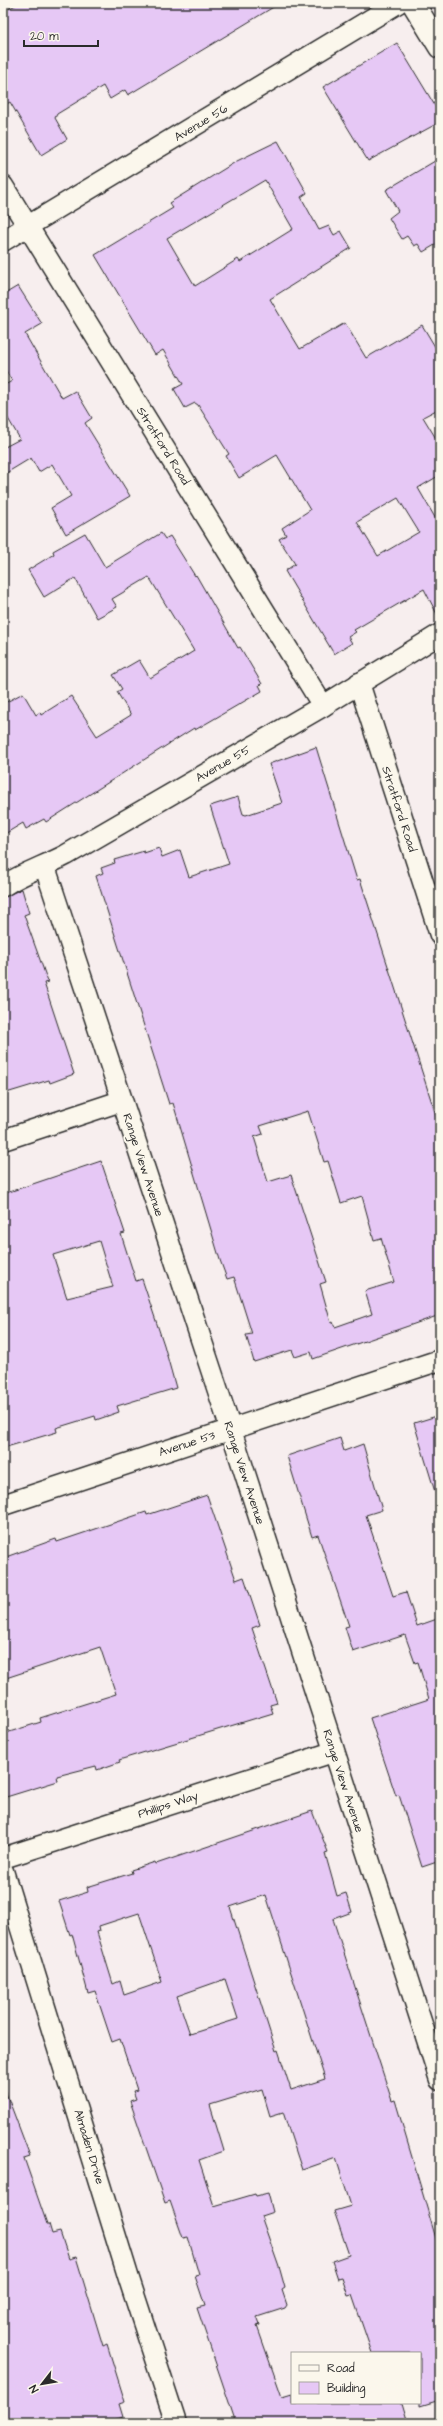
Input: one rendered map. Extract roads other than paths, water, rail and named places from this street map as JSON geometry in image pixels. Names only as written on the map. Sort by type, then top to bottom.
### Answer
[{"type":"street","name":"Avenue 56","points":[[3,241],[398,3]]},
{"type":"street","points":[[413,3],[440,48]]},
{"type":"street","name":"Stratford Road","points":[[3,186],[323,706]]},
{"type":"street","name":"Avenue 55","points":[[3,886],[24,873],[45,867],[323,706],[440,634]]},
{"type":"street","name":"Stratford Road","points":[[359,683],[440,935]]},
{"type":"street","name":"Range View Avenue","points":[[45,867],[121,1101],[231,1430],[333,1752],[440,2080]]},
{"type":"street","points":[[3,1140],[121,1101]]},
{"type":"street","name":"Avenue 53","points":[[3,1505],[440,1360]]},
{"type":"street","name":"Phillips Way","points":[[3,1858],[333,1752]]},
{"type":"street","name":"Almaden Drive","points":[[3,1871],[129,2279],[176,2423]]}]
